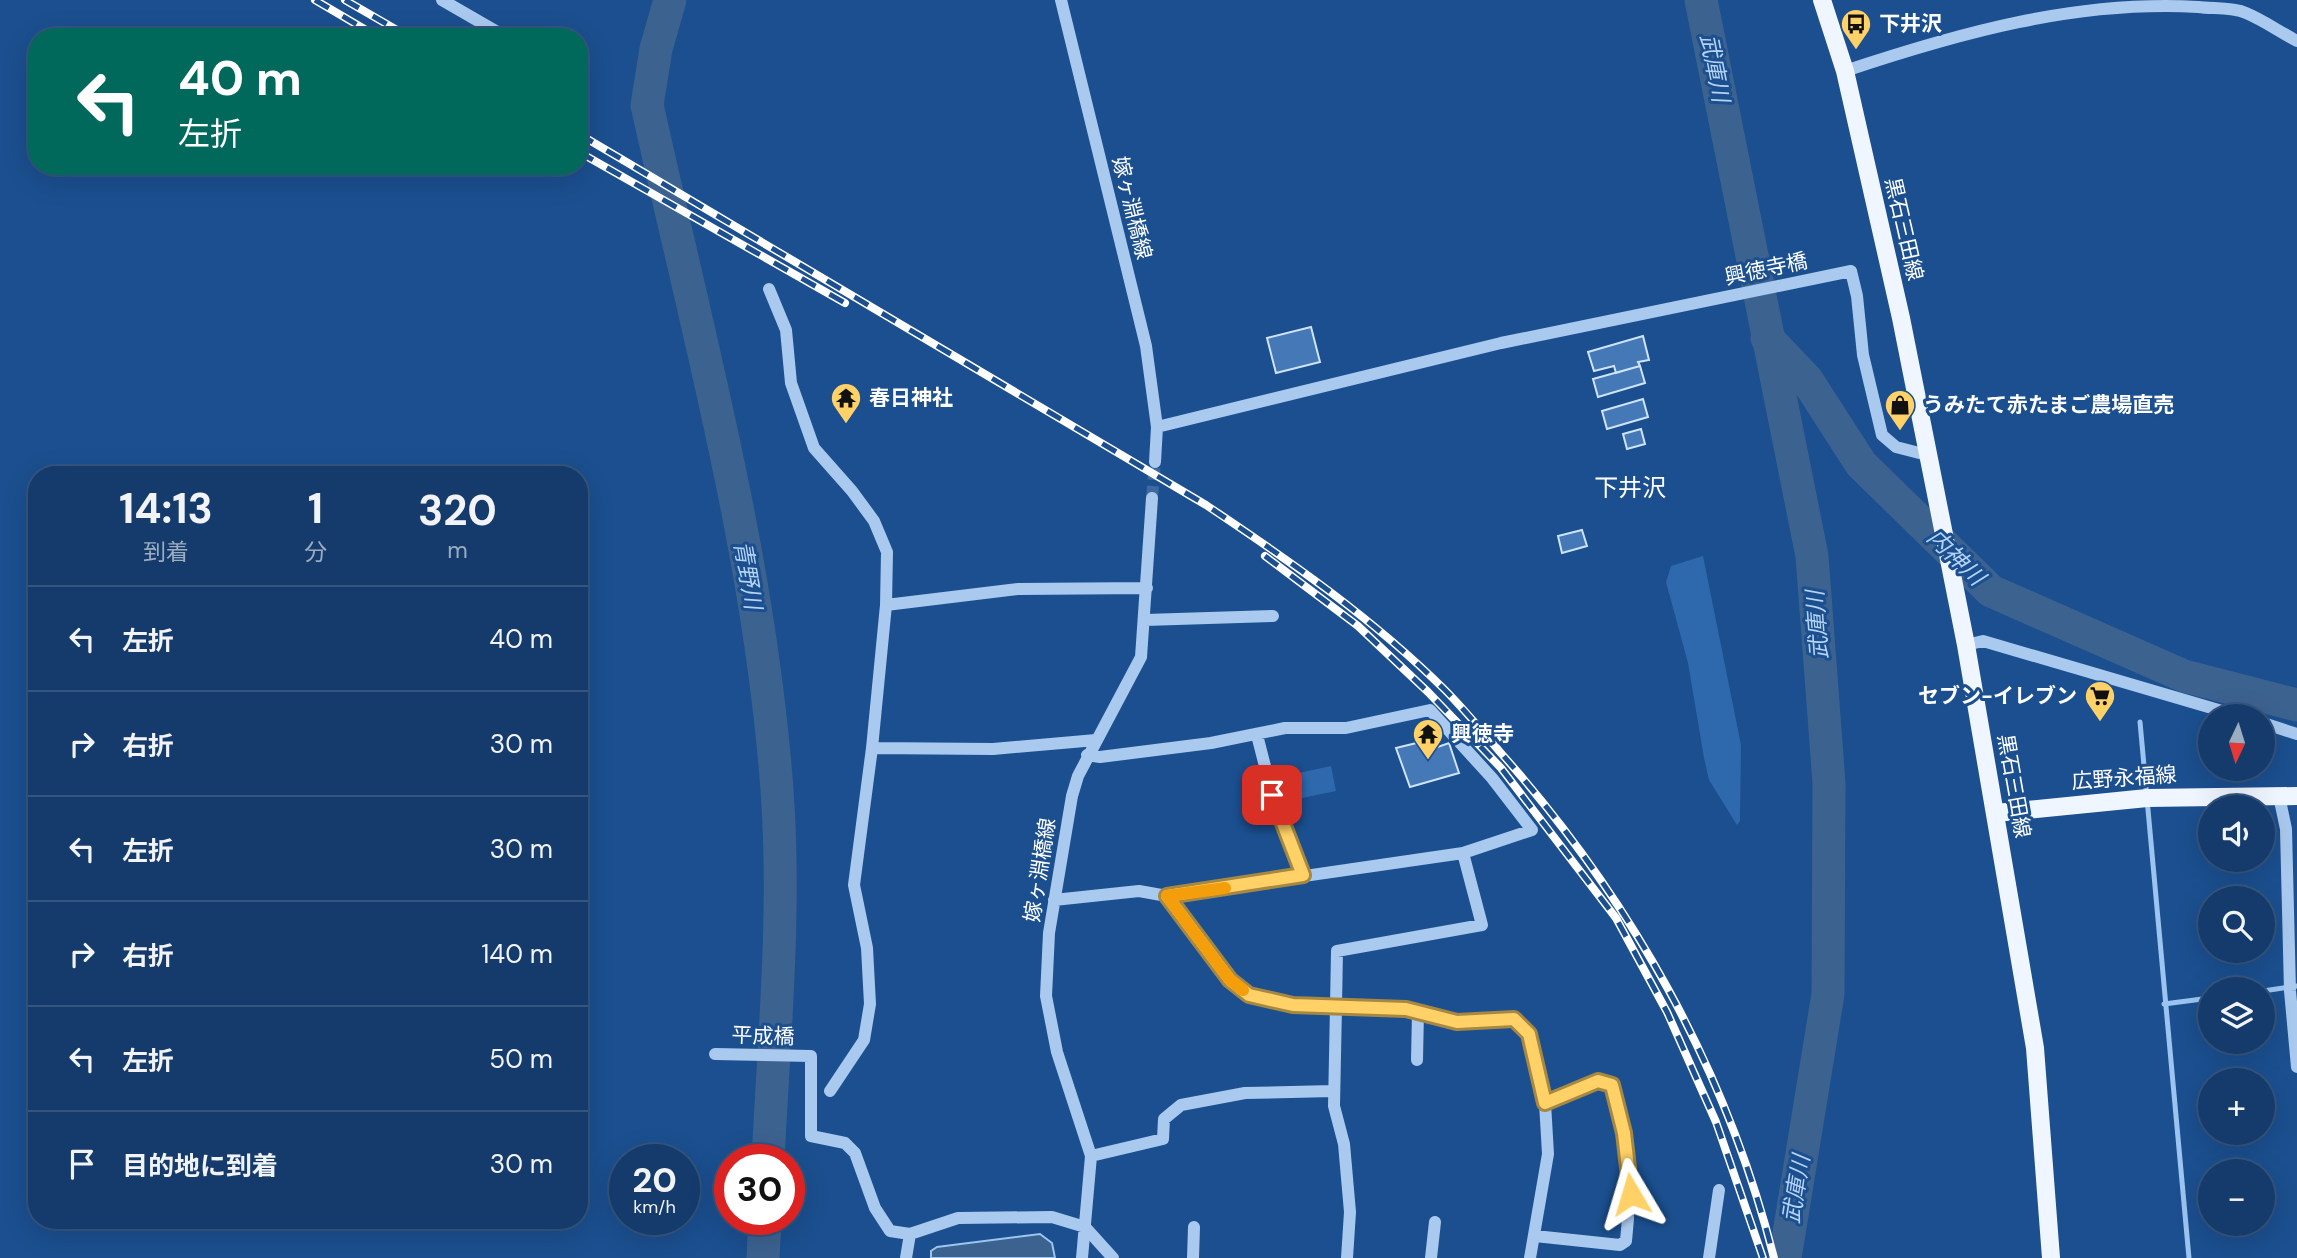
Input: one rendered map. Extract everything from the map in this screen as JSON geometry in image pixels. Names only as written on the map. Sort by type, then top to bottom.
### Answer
[{"type":"main road","name":"黒石三田線","points":[[1822,0],[1845,71],[1901,318],[1960,608],[2035,1048],[2051,1258]]},
{"type":"main road","name":"広野永福線","points":[[1996,813],[2119,799],[2297,796]]},
{"type":"street","points":[[442,0],[490,28]]},
{"type":"street","name":"嫁ヶ淵橋線","points":[[1061,0],[1146,346],[1157,426],[1155,462]]},
{"type":"street","points":[[1845,71],[2015,20],[2051,12],[2115,7],[2179,6],[2244,12],[2297,41]]},
{"type":"street","name":"興徳寺橋","points":[[1157,426],[1501,343],[1851,271],[1863,355],[1882,435],[1896,447],[1927,455]]},
{"type":"street","points":[[769,289],[786,330],[791,383],[814,448],[867,511],[887,552],[886,605],[872,748],[854,885],[867,948],[870,1004],[864,1040],[830,1091]]},
{"type":"street","name":"嫁ヶ淵橋線","points":[[1082,1258],[1091,1156],[1057,1052],[1046,996],[1049,933],[1072,796],[1087,755],[1141,657],[1152,498]]},
{"type":"street","points":[[886,605],[1018,589],[1147,588]]},
{"type":"street","points":[[1144,620],[1273,616]]},
{"type":"street","points":[[1966,645],[1983,641],[2198,704]]},
{"type":"street","points":[[1054,900],[1139,891],[1167,896],[1463,853],[1532,830],[1492,778],[1430,710],[1346,728],[1285,728],[1257,735],[1100,757],[1087,755]]},
{"type":"street","points":[[2275,727],[2297,734]]},
{"type":"street","points":[[1257,735],[1278,817],[1303,875]]},
{"type":"street","points":[[872,748],[993,749],[1096,740]]},
{"type":"street","points":[[2279,796],[2286,829],[2297,1067]]},
{"type":"street","points":[[1347,1258],[1350,1212],[1344,1144],[1333,1091],[1337,951],[1482,926],[1463,853]]},
{"type":"street","points":[[1167,896],[1230,980],[1249,995],[1293,1005],[1418,1012],[1457,1022],[1514,1019],[1529,1034],[1545,1103],[1548,1154],[1530,1258]]},
{"type":"street","points":[[1417,1060],[1418,1012]]},
{"type":"street","name":"平成橋","points":[[715,1054],[811,1056],[811,1136],[845,1143],[855,1153],[875,1208],[890,1231],[910,1234]]},
{"type":"street","points":[[1535,1236],[1620,1245],[1626,1241],[1631,1194],[1624,1133],[1612,1085],[1598,1081],[1545,1103]]},
{"type":"street","points":[[1091,1156],[1163,1139],[1164,1119],[1181,1105],[1245,1093],[1333,1091]]},
{"type":"street","points":[[1709,1258],[1719,1190]]},
{"type":"street","points":[[906,1258],[910,1234],[958,1218],[1052,1217],[1085,1227],[1113,1258]]},
{"type":"street","points":[[1431,1258],[1435,1222]]},
{"type":"street","points":[[1193,1258],[1195,1227]]},
{"type":"shaded area","points":[[1703,556],[1741,745],[1740,821],[1737,825],[1709,780],[1688,663],[1666,582],[1671,566]]},
{"type":"shaded area","points":[[1331,766],[1336,791],[1278,803],[1271,779]]},
{"type":"shaded area","points":[[1040,1234],[1052,1243],[1055,1258],[931,1258],[931,1251],[937,1247]]},
{"type":"building","points":[[1311,327],[1320,362],[1276,373],[1267,338]]},
{"type":"building","points":[[1643,336],[1649,360],[1638,362],[1640,366],[1616,373],[1614,366],[1594,371],[1588,352]]},
{"type":"building","points":[[1640,366],[1645,383],[1598,397],[1593,379]]},
{"type":"building","points":[[1643,399],[1648,417],[1607,429],[1602,411]]},
{"type":"building","points":[[1641,429],[1645,444],[1627,449],[1623,434]]},
{"type":"building","points":[[1582,530],[1587,546],[1562,553],[1558,536]]},
{"type":"building","name":"興徳寺","points":[[1429,740],[1432,749],[1449,743],[1459,773],[1410,787],[1396,748]]},
{"type":"waterway","name":"青野川","points":[[670,0],[656,49],[647,105],[742,531],[769,703],[777,790],[780,929],[769,1144]]},
{"type":"waterway","name":"武庫川","points":[[1701,0],[1812,556],[1829,783],[1828,994],[1785,1258]]},
{"type":"waterway","name":"内神川","points":[[1767,338],[1807,380],[1861,464],[1991,591],[2184,676],[2297,705]]},
{"type":"waterway","points":[[2140,722],[2189,1258]]},
{"type":"waterway","points":[[2275,989],[2297,986]]},
{"type":"waterway","points":[[2164,1004],[2198,1000]]},
{"type":"waterway","name":"青野川","points":[[763,1258],[764,1235]]},
{"type":"tunnel","points":[[1152,498],[1155,462]]},
{"type":"railway","points":[[315,0],[363,28]]},
{"type":"railway","points":[[345,0],[393,28]]},
{"type":"railway","points":[[588,139],[1206,505],[1330,591],[1417,663],[1466,712],[1547,808],[1591,866],[1631,926],[1668,988],[1729,1119],[1754,1188],[1774,1258]]},
{"type":"railway","points":[[588,157],[845,303]]},
{"type":"railway","points":[[1265,556],[1358,626],[1428,692],[1501,768],[1616,918],[1667,1012],[1716,1122],[1763,1258]]},
{"type":"slow traffic","points":[[1225,888],[1167,896],[1230,980],[1243,990]]},
{"type":"place","name":"下井沢","points":[[1856,51]]},
{"type":"place","name":"春日神社","points":[[846,425]]},
{"type":"place","name":"うみたて赤たまご農場直売","points":[[1900,432]]},
{"type":"place","name":"セブン-イレブン","points":[[2100,723]]},
{"type":"place","name":"興徳寺","points":[[1428,761]]},
{"type":"district","name":"下井沢","points":[[1630,488]]},
{"type":"route","points":[[1272,795],[1278,817],[1303,875],[1167,896],[1230,980],[1249,995],[1293,1005],[1406,1009],[1457,1022],[1514,1019],[1529,1034],[1545,1103],[1598,1081],[1612,1085],[1624,1133],[1631,1194]]}]
